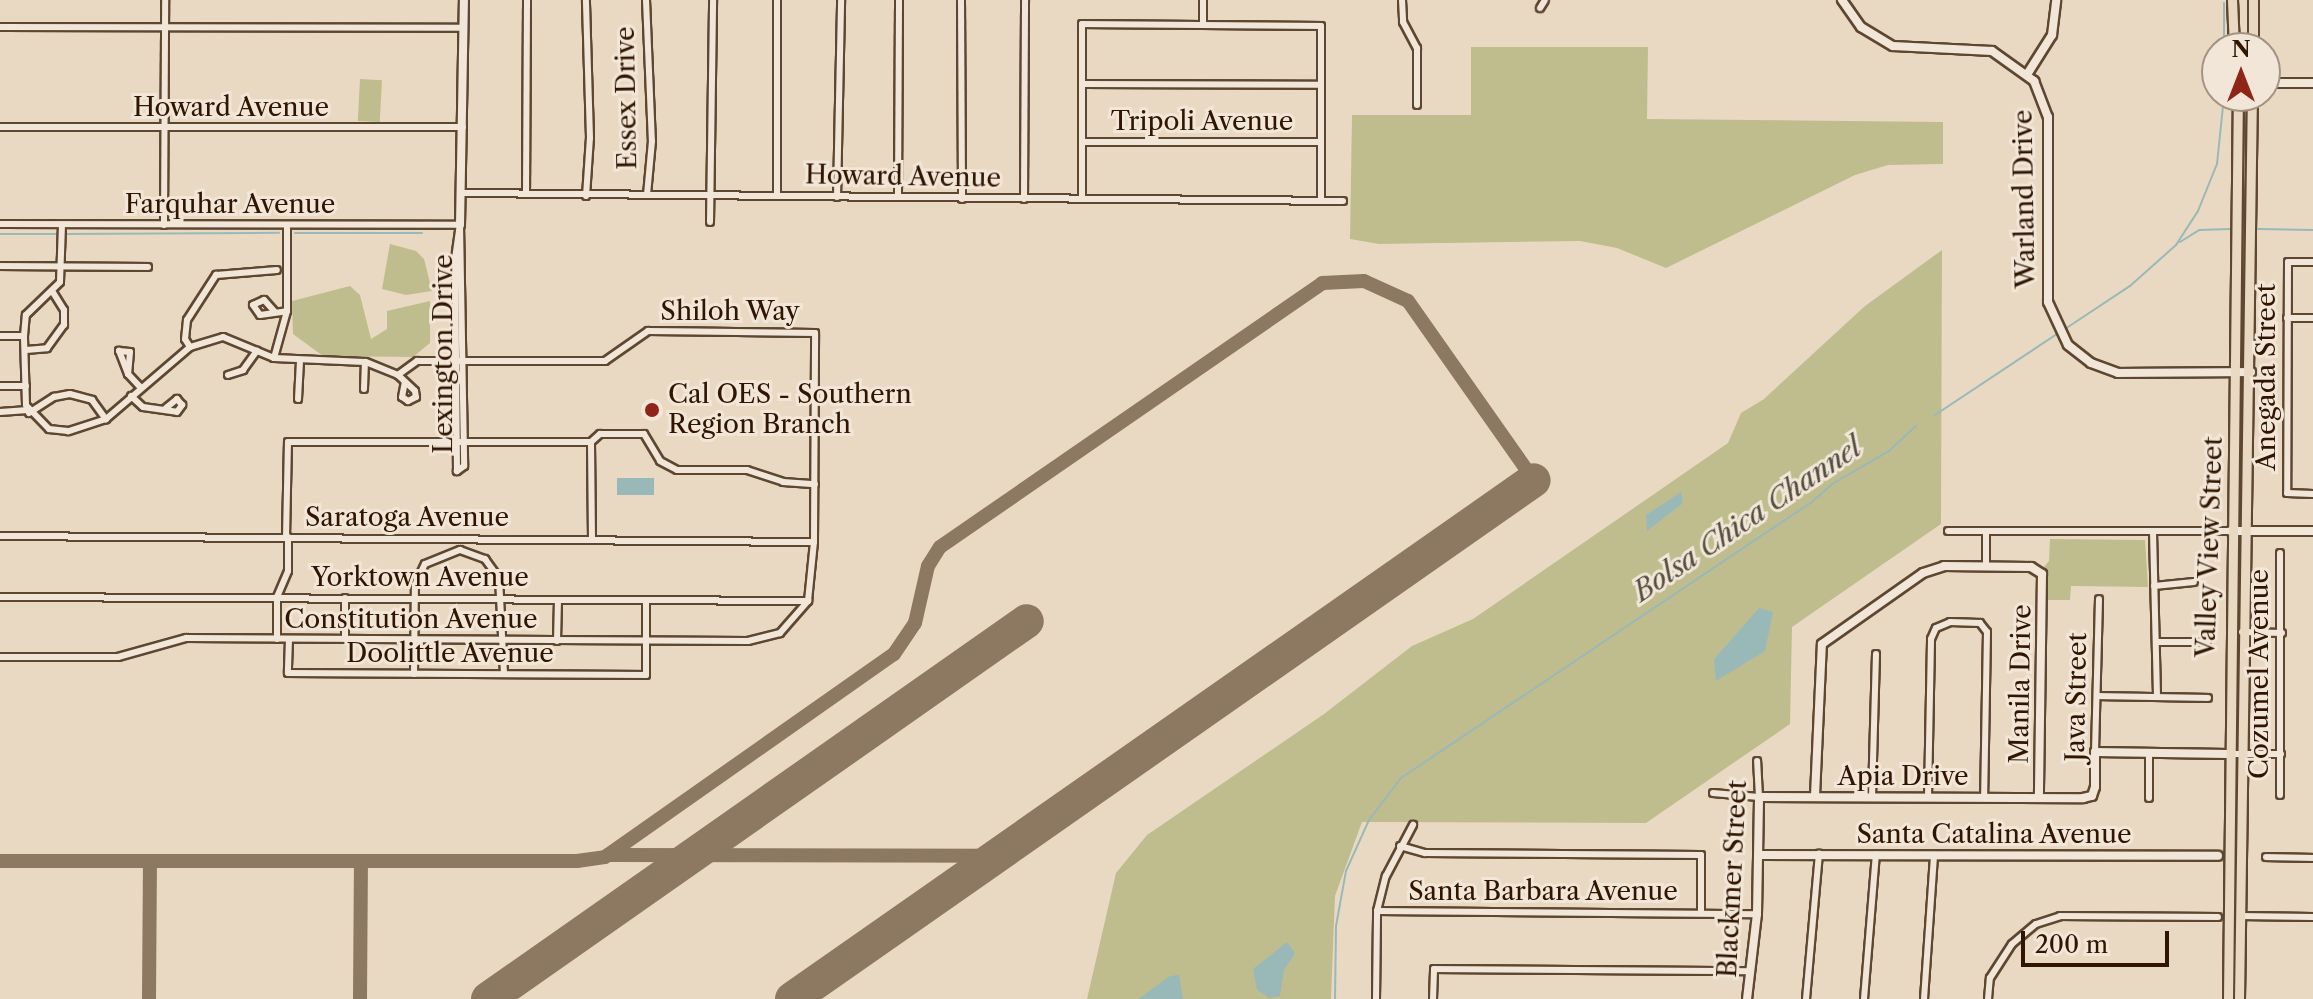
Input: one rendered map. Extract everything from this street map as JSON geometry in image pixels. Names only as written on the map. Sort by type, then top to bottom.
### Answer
[{"type":"main road","points":[[2232,0],[2235,32]]},
{"type":"main road","points":[[2237,32],[2239,0]]},
{"type":"main road","points":[[2253,0],[2253,32]]},
{"type":"main road","name":"Valley View Street","points":[[2238,112],[2238,372],[2224,855],[2239,999]]},
{"type":"main road","name":"Valley View Street","points":[[2228,998],[2229,916],[2240,855],[2244,530],[2251,372],[2252,112]]},
{"type":"street","points":[[164,225],[165,0]]},
{"type":"street","name":"Lexington Drive","points":[[460,225],[464,466],[457,471],[454,442],[455,360],[460,225],[463,193],[464,0]]},
{"type":"street","points":[[526,194],[527,0]]},
{"type":"street","points":[[586,0],[590,138],[586,196]]},
{"type":"street","name":"Essex Drive","points":[[646,0],[652,141],[647,195]]},
{"type":"street","points":[[710,222],[713,0]]},
{"type":"street","points":[[777,0],[777,195]]},
{"type":"street","points":[[837,197],[841,0]]},
{"type":"street","points":[[898,196],[899,0]]},
{"type":"street","points":[[961,0],[962,199]]},
{"type":"street","points":[[1024,199],[1025,0]]},
{"type":"street","points":[[1203,0],[1203,25]]},
{"type":"street","points":[[1402,0],[1403,22],[1417,48],[1417,105]]},
{"type":"street","points":[[1540,8],[1545,0]]},
{"type":"street","name":"Warland Drive","points":[[1842,0],[1861,27],[1893,46],[1992,51],[2028,73],[2048,117],[2048,302],[2059,334],[2091,363],[2118,373],[2251,372]]},
{"type":"street","points":[[2028,73],[2052,35],[2056,0]]},
{"type":"street","points":[[1082,197],[1082,24],[1321,26],[1321,200]]},
{"type":"street","points":[[0,27],[464,28]]},
{"type":"street","points":[[2281,83],[2313,83]]},
{"type":"street","points":[[1083,84],[1321,85]]},
{"type":"street","name":"Howard Avenue","points":[[0,127],[463,127]]},
{"type":"street","name":"Tripoli Avenue","points":[[1083,142],[1321,142]]},
{"type":"street","name":"Howard Avenue","points":[[463,193],[1343,201]]},
{"type":"street","name":"Farquhar Avenue","points":[[0,224],[460,225]]},
{"type":"street","points":[[62,225],[63,266],[60,282],[26,315],[24,336],[29,412],[49,429],[68,431],[106,419],[190,347],[223,337],[274,358],[300,362],[365,362],[398,375],[405,382]]},
{"type":"street","points":[[274,358],[287,311],[287,225]]},
{"type":"street","name":"Anegada Street","points":[[2313,262],[2288,262],[2287,318],[2287,493],[2313,494]]},
{"type":"street","points":[[0,266],[148,267]]},
{"type":"street","points":[[190,347],[185,339],[187,320],[216,275],[277,270]]},
{"type":"street","points":[[26,350],[47,348],[64,325],[64,310],[52,291]]},
{"type":"street","points":[[274,311],[287,311]]},
{"type":"street","points":[[2287,318],[2313,318]]},
{"type":"street","name":"Shiloh Way","points":[[398,375],[417,361],[605,361],[648,331],[815,333],[814,542],[808,601]]},
{"type":"street","points":[[0,336],[24,336]]},
{"type":"street","points":[[228,375],[243,370],[257,351]]},
{"type":"street","points":[[298,399],[300,362]]},
{"type":"street","points":[[364,389],[365,362]]},
{"type":"street","points":[[128,374],[140,387]]},
{"type":"street","points":[[0,386],[26,386]]},
{"type":"street","points":[[0,412],[29,412],[54,397],[70,394],[92,400],[106,419]]},
{"type":"street","points":[[131,396],[143,407],[166,408]]},
{"type":"street","points":[[277,639],[277,597],[288,571],[288,442],[591,442],[600,434],[644,434],[660,461],[677,470],[751,470],[783,482],[815,484]]},
{"type":"street","points":[[591,442],[592,539]]},
{"type":"street","points":[[1948,531],[2313,531]]},
{"type":"street","points":[[1815,796],[1822,644],[1930,569],[1986,566],[1986,531]]},
{"type":"street","points":[[2153,532],[2157,697]]},
{"type":"street","name":"Saratoga Avenue","points":[[0,536],[814,542]]},
{"type":"street","points":[[460,539],[460,550]]},
{"type":"street","points":[[414,674],[413,599],[425,564],[460,550],[491,564],[503,597],[504,674]]},
{"type":"street","name":"Cozumel Avenue","points":[[2280,553],[2280,795]]},
{"type":"street","name":"Manila Drive","points":[[1986,566],[2040,571],[2039,798]]},
{"type":"street","points":[[2154,586],[2194,582]]},
{"type":"street","name":"Yorktown Avenue","points":[[0,597],[503,597],[808,601]]},
{"type":"street","points":[[345,598],[345,639]]},
{"type":"street","name":"Java Street","points":[[2092,796],[2098,696],[2099,599]]},
{"type":"street","points":[[557,641],[558,600]]},
{"type":"street","points":[[646,600],[646,641]]},
{"type":"street","name":"Constitution Avenue","points":[[0,657],[118,657],[186,638],[766,639],[790,625],[808,601]]},
{"type":"street","points":[[1928,797],[1933,633],[1946,622],[1983,625],[1984,797]]},
{"type":"street","points":[[2242,632],[2282,633]]},
{"type":"street","name":"Doolittle Avenue","points":[[289,639],[288,673],[414,674],[646,675],[646,641]]},
{"type":"street","points":[[2158,642],[2207,642]]},
{"type":"street","points":[[1872,797],[1876,654]]},
{"type":"street","points":[[2098,696],[2208,698]]},
{"type":"street","points":[[2095,752],[2281,754]]},
{"type":"street","points":[[2149,752],[2149,798]]},
{"type":"street","name":"Blackmer Street","points":[[1747,999],[1760,855],[1757,761]]},
{"type":"street","name":"Apia Drive","points":[[1713,793],[1759,797],[2092,796]]},
{"type":"street","points":[[1376,999],[1377,911],[1400,846],[1413,825]]},
{"type":"street","points":[[1400,846],[1425,853],[1701,855],[1701,913]]},
{"type":"street","points":[[1806,999],[1819,854]]},
{"type":"street","points":[[1864,999],[1876,854]]},
{"type":"street","name":"Santa Catalina Avenue","points":[[1760,855],[2224,855]]},
{"type":"street","points":[[1924,999],[1934,855]]},
{"type":"street","points":[[2224,855],[2240,855]]},
{"type":"street","points":[[2266,857],[2313,858]]},
{"type":"street","name":"Santa Barbara Avenue","points":[[1377,911],[1757,914]]},
{"type":"street","points":[[1988,999],[1990,978],[2020,936],[2060,916],[2313,917]]},
{"type":"street","points":[[1433,999],[1434,969],[1751,971]]},
{"type":"shaded area","points":[[1471,47],[1648,47],[1647,119],[1943,122],[1943,164],[1888,165],[1855,175],[1666,268],[1617,248],[1580,241],[1379,244],[1350,239],[1352,115],[1471,115]]},
{"type":"shaded area","points":[[360,79],[382,80],[380,122],[358,121]]},
{"type":"shaded area","points":[[390,244],[416,251],[424,259],[432,291],[406,295],[382,289]]},
{"type":"shaded area","points":[[1942,250],[1941,524],[1792,627],[1790,724],[1646,823],[1362,822],[1335,896],[1331,999],[1087,999],[1116,873],[1147,835],[1324,714],[1412,646],[1473,619],[1728,443],[1741,413],[1764,399],[1865,306]]},
{"type":"shaded area","points":[[350,286],[360,295],[371,339],[387,329],[387,311],[430,301],[430,343],[413,357],[323,356],[293,334],[292,301]]},
{"type":"shaded area","points":[[2050,539],[2145,540],[2148,587],[2071,586],[2070,600],[2048,600],[2044,567],[2049,561]]},
{"type":"water","points":[[617,478],[654,478],[654,495],[617,495]]},
{"type":"water","points":[[1681,492],[1683,503],[1647,531],[1646,515]]},
{"type":"water","points":[[1759,608],[1773,612],[1765,651],[1716,681],[1714,659]]},
{"type":"water","points":[[1287,942],[1295,953],[1284,970],[1280,996],[1270,998],[1257,990],[1253,969]]},
{"type":"water","points":[[1179,975],[1183,999],[1138,999],[1170,976]]},
{"type":"waterway","name":"Bolsa Chica Channel","points":[[2224,3],[2224,32]]},
{"type":"waterway","name":"Bolsa Chica Channel","points":[[2065,329],[2130,286],[2176,245],[2198,211],[2217,164],[2222,112]]},
{"type":"waterway","points":[[2180,242],[2199,230],[2231,229]]},
{"type":"waterway","points":[[2258,229],[2313,230]]},
{"type":"waterway","points":[[64,234],[279,233]]},
{"type":"waterway","points":[[295,233],[422,233]]},
{"type":"waterway","points":[[0,234],[58,234]]},
{"type":"waterway","name":"Bolsa Chica Channel","points":[[1935,415],[2060,332]]},
{"type":"waterway","name":"Bolsa Chica Channel","points":[[1335,999],[1336,926],[1346,871],[1369,820],[1401,778],[1811,503],[1832,484],[1889,451],[1916,426]]},
{"type":"taxiway","points":[[0,861],[577,861],[605,857],[894,654],[915,623],[928,566],[940,547],[1322,283],[1364,281],[1408,301],[1534,480]]},
{"type":"taxiway","points":[[608,855],[996,856]]},
{"type":"taxiway","points":[[149,999],[150,861]]},
{"type":"taxiway","points":[[360,999],[361,861]]},
{"type":"runway","points":[[792,999],[1534,480]]},
{"type":"runway","points":[[488,999],[1027,621]]},
{"type":"place","name":"Cal OES - Southern Region Branch","points":[[652,410]]}]
